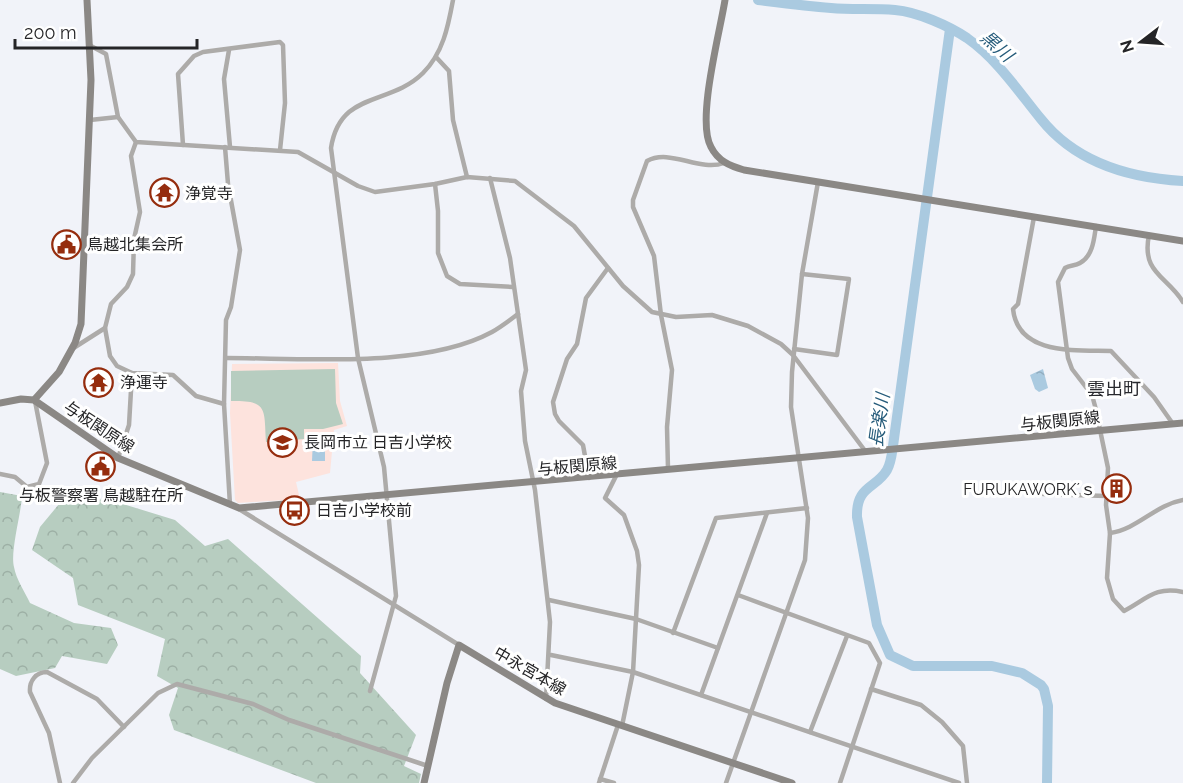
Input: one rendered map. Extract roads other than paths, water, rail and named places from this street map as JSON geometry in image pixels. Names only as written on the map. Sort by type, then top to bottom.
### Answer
[{"type":"main road","points":[[0,403],[21,399],[34,401],[59,372],[72,349],[81,324],[90,120],[91,46],[87,0]]},
{"type":"main road","points":[[725,0],[705,124],[710,146],[724,163],[744,170],[1183,241]]},
{"type":"main road","name":"与板関原線","points":[[34,401],[118,458],[238,508],[533,484],[1183,423]]},
{"type":"main road","points":[[424,783],[447,683],[459,645]]},
{"type":"main road","name":"中永宮本線","points":[[459,645],[546,699],[792,783]]},
{"type":"street","points":[[370,691],[394,606],[387,496],[384,467],[358,358],[331,148],[333,136],[343,116],[360,103],[407,85],[424,72],[436,57],[445,37],[453,0]]},
{"type":"street","points":[[183,145],[178,74],[198,53],[280,42],[283,45],[285,103],[280,150]]},
{"type":"street","points":[[91,46],[106,54],[118,117],[136,142]]},
{"type":"street","points":[[229,50],[224,79],[228,184],[240,239],[231,307],[226,320],[224,404],[230,505]]},
{"type":"street","points":[[436,57],[449,71],[453,120],[467,177]]},
{"type":"street","points":[[90,120],[118,117]]},
{"type":"street","points":[[136,142],[280,150],[304,154],[358,186],[375,192],[467,177],[506,178],[525,187],[574,226],[641,304],[661,315],[712,315],[748,326],[781,344],[793,355],[866,452]]},
{"type":"street","points":[[136,142],[131,156],[140,212],[134,239],[133,274],[127,287],[113,300],[105,328],[112,362],[132,373],[173,375],[196,396],[224,404]]},
{"type":"street","points":[[669,471],[667,427],[672,370],[661,315],[654,256],[633,207],[633,200],[647,161],[655,157],[711,166],[724,163]]},
{"type":"street","points":[[490,178],[510,258],[526,370],[521,391],[522,411],[543,574],[549,600],[551,655],[546,699]]},
{"type":"street","points":[[726,783],[805,560],[807,508],[791,407],[793,355],[802,274],[818,182]]},
{"type":"street","points":[[435,184],[438,211],[438,253],[447,276],[460,284],[513,287]]},
{"type":"street","points":[[1034,217],[1014,315],[1025,334],[1037,343],[1054,349],[1111,351],[1154,397],[1173,424]]},
{"type":"street","points":[[1095,226],[1093,246],[1086,258],[1079,264],[1065,268],[1058,276],[1060,304],[1072,369],[1092,395],[1108,468],[1106,496],[1110,533],[1107,578],[1113,598],[1124,611],[1154,592],[1171,590],[1183,592]]},
{"type":"street","points":[[1149,235],[1148,256],[1152,269],[1171,286],[1183,302]]},
{"type":"street","points":[[589,478],[583,445],[559,421],[553,402],[567,359],[577,344],[586,298],[608,268]]},
{"type":"street","points":[[794,348],[837,355],[849,279],[802,274]]},
{"type":"street","points":[[226,358],[416,356],[452,348],[492,332],[518,314]]},
{"type":"street","points":[[72,349],[105,328]]},
{"type":"street","points":[[118,458],[129,425],[132,373]]},
{"type":"street","points":[[0,474],[15,477],[27,487],[39,484],[47,463],[34,401]]},
{"type":"street","points":[[614,783],[599,781],[620,725],[633,672],[637,551],[624,515],[605,498],[616,476]]},
{"type":"street","points":[[1043,494],[1106,496]]},
{"type":"street","points":[[1110,533],[1126,530],[1164,504],[1183,500]]},
{"type":"street","points":[[238,508],[459,645]]},
{"type":"street","points":[[673,633],[716,518],[807,508]]},
{"type":"street","points":[[701,695],[766,513]]},
{"type":"street","points":[[738,595],[869,643],[880,663],[840,783]]},
{"type":"street","points":[[549,600],[636,619],[718,648]]},
{"type":"street","points":[[810,732],[847,636]]},
{"type":"street","points":[[551,655],[633,672],[960,783],[967,783],[963,747],[927,708],[872,689]]},
{"type":"street","points":[[60,783],[49,733],[30,692],[29,686],[35,676],[47,672],[76,686],[97,699],[124,727]]},
{"type":"street","points":[[72,783],[92,758],[164,688],[177,684],[253,704],[289,720],[428,766]]},
{"type":"water","points":[[1043,369],[1048,388],[1039,392],[1035,389],[1030,375]]},
{"type":"water","points":[[313,438],[325,439],[325,461],[312,461]]},
{"type":"waterway","name":"黒川","points":[[758,0],[839,9],[895,10],[933,20],[967,38],[988,56],[1041,119],[1070,147],[1087,157],[1124,172],[1183,181]]},
{"type":"waterway","name":"長楽川","points":[[950,29],[891,458],[883,476],[863,493],[857,517],[877,625],[890,655],[913,666],[992,666],[1022,673],[1041,685],[1048,706],[1047,783]]},
{"type":"place","name":"浄覚寺","points":[[164,193]]},
{"type":"place","name":"鳥越北集会所","points":[[66,244]]},
{"type":"place","name":"浄運寺","points":[[99,382]]},
{"type":"place","name":"長岡市立 日吉小学校","points":[[283,442]]},
{"type":"place","name":"与板警察署 鳥越駐在所","points":[[101,467]]},
{"type":"place","name":"FURUKAWORK´ｓ","points":[[1117,489]]},
{"type":"place","name":"日吉小学校前","points":[[295,510]]},
{"type":"district","name":"雲出町","points":[[1114,388]]}]
